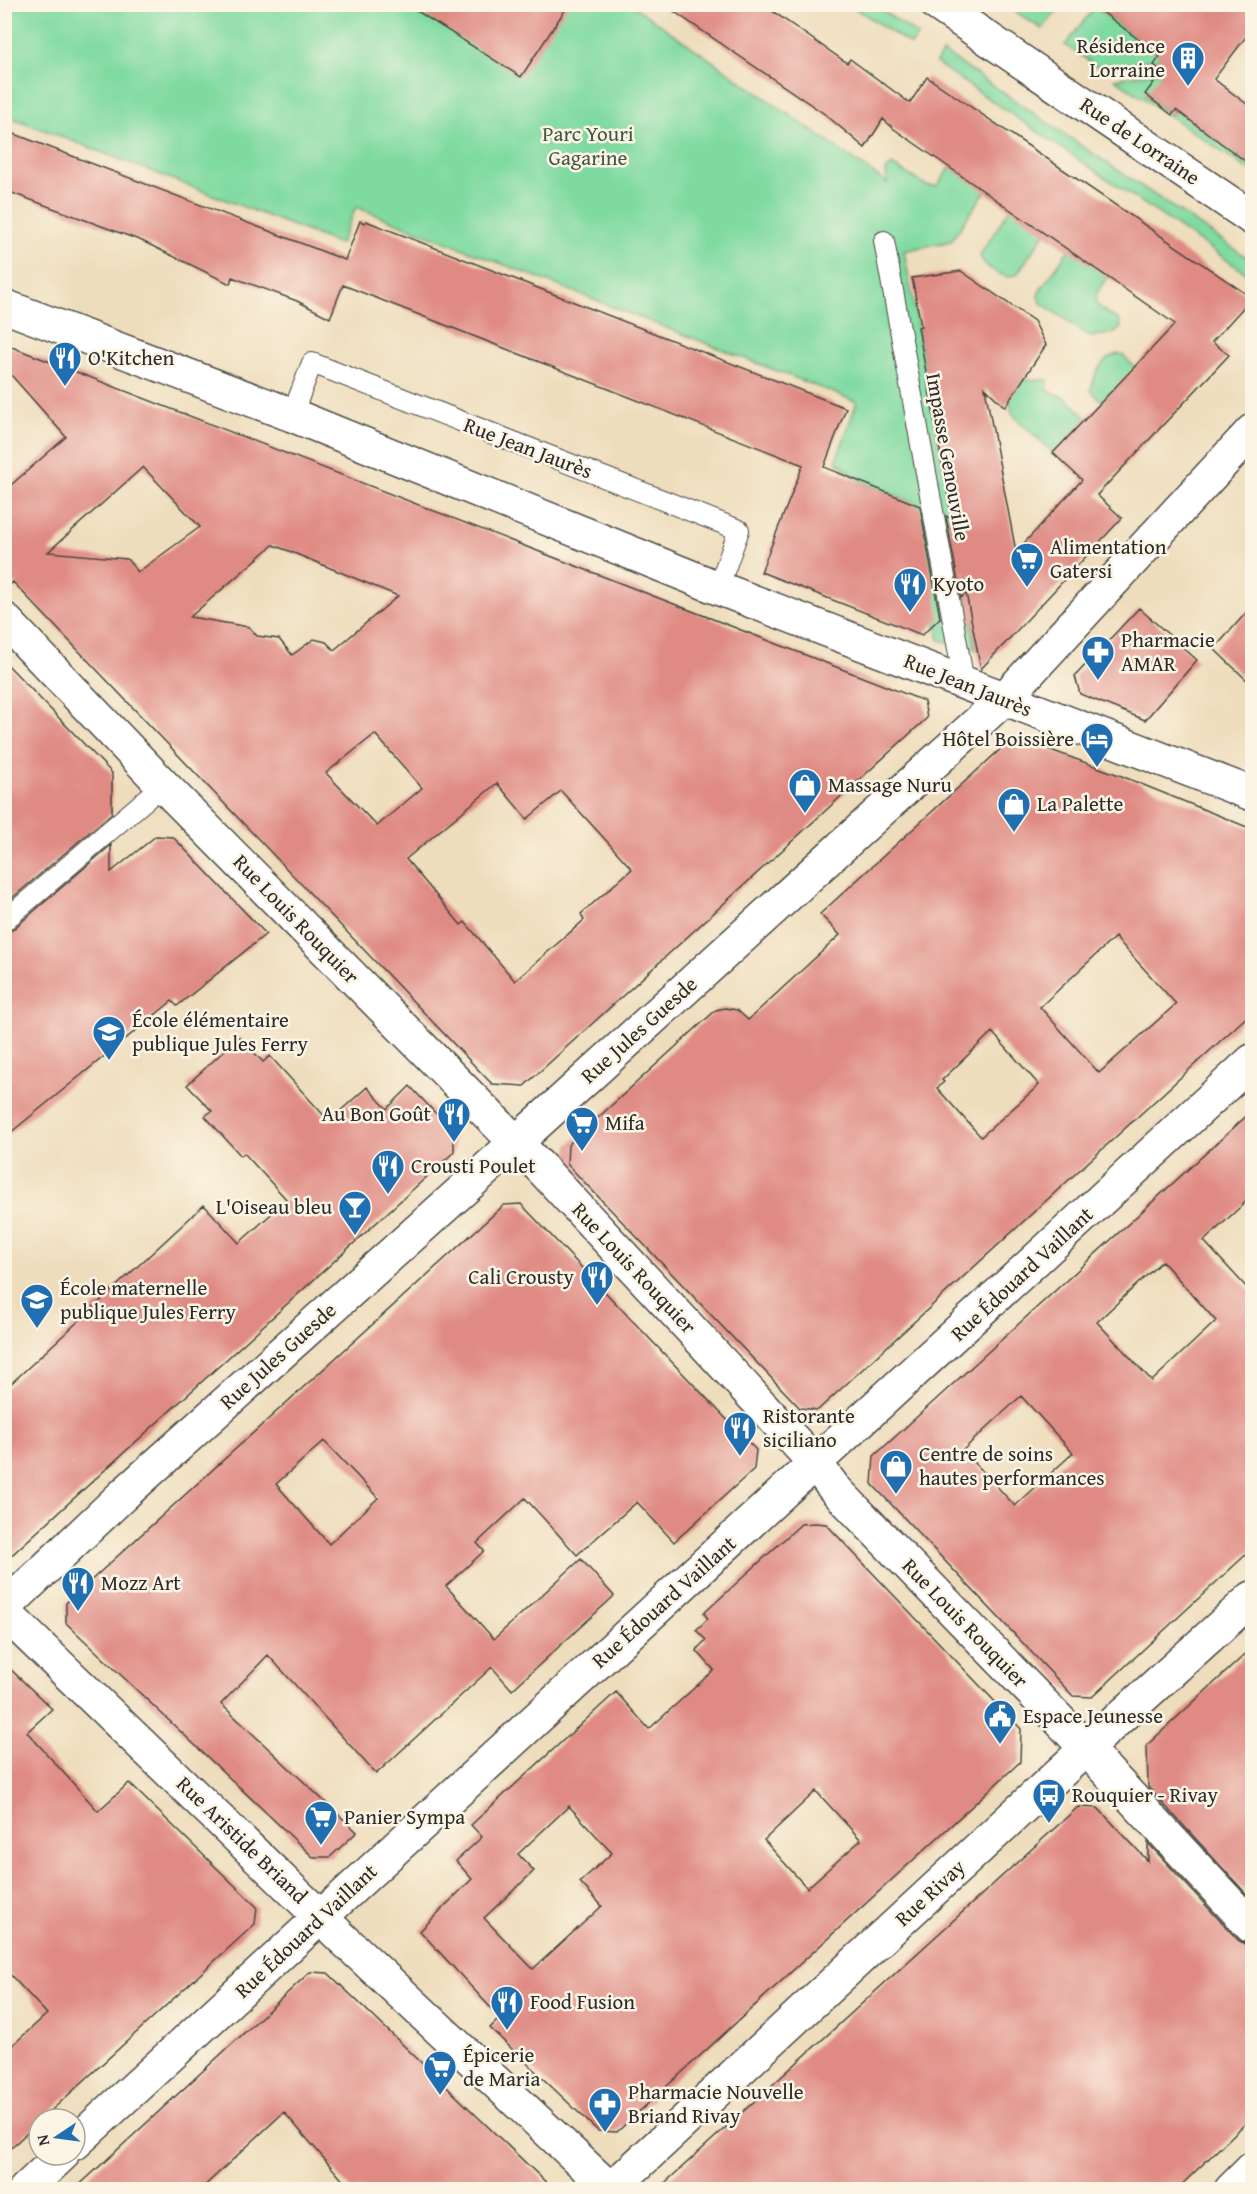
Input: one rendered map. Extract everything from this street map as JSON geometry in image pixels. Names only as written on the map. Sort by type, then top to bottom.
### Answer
[{"type":"street","name":"Rue de Lorraine","points":[[937,4],[1252,218]]},
{"type":"street","name":"Rue Jean Jaurès","points":[[4,306],[292,415],[718,588],[1006,697],[1044,715],[1252,794]]},
{"type":"street","name":"Rue Jules Guesde","points":[[4,1608],[123,1495],[1006,697],[1252,431]]},
{"type":"street","name":"Rue Louis Rouquier","points":[[4,619],[163,785],[515,1142],[815,1463],[834,1488],[1086,1749],[1252,1927]]},
{"type":"street","name":"Rue Édouard Vaillant","points":[[87,2132],[1252,1061]]},
{"type":"street","name":"Rue Rivay","points":[[610,2189],[1252,1598]]},
{"type":"street","name":"Rue Aristide Briand","points":[[4,1612],[610,2189]]},
{"type":"street","points":[[25,2190],[49,2167]]},
{"type":"street","points":[[1231,2190],[1252,2169]]},
{"type":"lane","name":"Impasse Genouville","points":[[884,241],[964,682]]},
{"type":"lane","name":"Rue Jean Jaurès","points":[[292,415],[312,363],[739,530],[718,588]]},
{"type":"lane","points":[[4,921],[163,785]]},
{"type":"green space","name":"Parc Youri Gagarine","points":[[4,5],[632,5],[887,183],[886,170],[892,165],[927,186],[937,186],[952,165],[987,189],[951,241],[904,251],[976,650],[939,640],[914,503],[862,482],[836,461],[857,402],[356,207],[340,244],[5,115]]},
{"type":"green space","points":[[850,5],[874,5],[918,35],[911,45]]},
{"type":"green space","points":[[1005,5],[1062,5],[1042,29]]},
{"type":"green space","points":[[1095,7],[1160,56],[1158,59],[1101,69],[1065,45]]},
{"type":"green space","points":[[943,52],[1252,261],[1252,277],[936,63]]},
{"type":"green space","points":[[1160,71],[1160,77],[1145,95],[1172,115],[1176,110],[1252,166],[1252,172],[1115,79]]},
{"type":"green space","points":[[1012,205],[1047,230],[1017,274],[1008,277],[991,269],[980,255]]},
{"type":"green space","points":[[1071,246],[1110,273],[1096,295],[1096,300],[1102,309],[1119,320],[1121,327],[1115,333],[1091,337],[1041,303],[1038,297],[1039,292]]},
{"type":"green space","points":[[1117,354],[1123,355],[1137,370],[1105,404],[1091,391],[1092,385],[1102,364]]},
{"type":"green space","points":[[1006,380],[1048,380],[1047,390],[1067,399],[1087,418],[1054,454],[1012,414]]},
{"type":"building","points":[[406,4],[569,4],[521,77]]},
{"type":"building","points":[[663,4],[762,4],[847,63],[850,59],[910,103],[927,77],[1252,298],[1212,342],[1229,355],[1097,495],[1122,518],[981,669],[966,593],[961,598],[946,516],[952,519],[918,327],[921,326],[912,278],[961,271],[1034,321],[1046,345],[1005,407],[985,388],[1016,552],[1082,480],[1053,453],[1175,324],[894,129],[883,119],[865,148],[826,115]]},
{"type":"building","name":"Résidence Lorraine","points":[[1092,4],[1252,4],[1252,29],[1214,79],[1252,108],[1252,166],[1176,110],[1172,115],[1145,94],[1162,72],[1154,65],[1160,56]]},
{"type":"building","points":[[4,130],[345,260],[360,221],[365,223],[366,221],[846,408],[824,467],[920,506],[940,618],[922,635],[761,572],[803,465],[343,285],[330,318],[297,301],[232,277],[230,284],[142,241],[4,190]]},
{"type":"building","points":[[4,344],[924,701],[927,718],[524,1086],[492,1084],[13,582],[4,590],[4,491],[66,437],[4,367]],"holes":[[[143,467],[200,527],[138,572],[127,559],[48,552]],[[273,545],[398,596],[334,650],[326,642],[314,639],[292,655],[279,639],[257,636],[249,627],[190,617]],[[375,734],[422,788],[377,826],[326,773]],[[497,783],[527,819],[561,791],[632,869],[581,914],[584,920],[515,981],[465,922],[461,925],[406,859]]]},
{"type":"building","points":[[1252,606],[1252,685],[1214,649]]},
{"type":"building","points":[[1139,608],[1197,660],[1145,720],[1080,694],[1075,676]]},
{"type":"building","points":[[4,661],[112,773],[112,813],[4,905]]},
{"type":"building","points":[[1026,741],[1119,775],[1252,829],[1252,1012],[818,1410],[800,1408],[567,1164],[568,1145],[716,1010],[725,1008],[737,1010],[748,1020],[840,935],[820,914],[1005,745]],"holes":[[[1115,937],[1176,1004],[1099,1073],[1040,1007]],[[992,1032],[1039,1085],[981,1137],[937,1088],[944,1082],[942,1080]]]},
{"type":"building","points":[[156,836],[173,837],[266,934],[177,1006],[172,1001],[4,1138],[4,933],[12,930],[111,845],[111,872]]},
{"type":"building","points":[[239,1037],[263,1062],[270,1056],[329,1121],[367,1087],[387,1109],[410,1086],[454,1133],[454,1152],[4,1562],[4,1390],[204,1205],[239,1243],[287,1200],[244,1153],[241,1156],[205,1116],[212,1111],[187,1085]]},
{"type":"building","points":[[1252,1111],[1252,1196],[1204,1241],[1249,1290],[1252,1287],[1252,1549],[1092,1697],[1073,1696],[872,1484],[874,1456]],"holes":[[[1162,1261],[1216,1321],[1152,1381],[1097,1322]],[[1021,1396],[1073,1453],[1015,1506],[963,1450]]]},
{"type":"building","points":[[521,1204],[756,1450],[754,1469],[674,1542],[637,1502],[577,1555],[525,1498],[477,1543],[484,1551],[446,1586],[494,1639],[581,1559],[614,1596],[512,1690],[492,1667],[376,1774],[268,1655],[221,1704],[357,1832],[330,1857],[313,1857],[66,1623],[66,1603],[504,1205]],"holes":[[[324,1441],[378,1498],[329,1544],[276,1484]]]},
{"type":"building","points":[[801,1524],[826,1524],[1021,1729],[1020,1762],[617,2132],[598,2131],[490,2028],[500,2018],[420,1931],[472,1879],[456,1861],[482,1837],[471,1825],[616,1692],[649,1729],[714,1670],[696,1650],[706,1640],[696,1630],[708,1619],[704,1613]],"holes":[[[816,1791],[861,1840],[807,1888],[764,1840]],[[569,1806],[612,1853],[580,1882],[602,1906],[533,1969],[484,1918],[534,1871],[518,1854]]]},
{"type":"building","points":[[1252,1648],[1252,1900],[1148,1787],[1147,1745]]},
{"type":"building","points":[[4,1663],[52,1709],[27,1732],[98,1811],[129,1783],[257,1907],[255,1924],[55,2107],[27,2107],[27,2133],[4,2154],[4,2053],[47,2014],[4,1968]]},
{"type":"building","points":[[1078,1807],[1098,1808],[1148,1861],[1148,1843],[1238,1940],[1246,1945],[1252,1945],[1252,2117],[1176,2190],[657,2190]]},
{"type":"building","points":[[310,1972],[328,1973],[554,2190],[351,2190],[284,2112],[200,2190],[74,2190]]},
{"type":"place","name":"Résidence Lorraine","points":[[1188,87]]},
{"type":"place","name":"O'Kitchen","points":[[65,387]]},
{"type":"place","name":"Alimentation Gatersi","points":[[1027,588]]},
{"type":"place","name":"Kyoto","points":[[910,613]]},
{"type":"place","name":"Pharmacie AMAR","points":[[1098,681]]},
{"type":"place","name":"Hôtel Boissière","points":[[1097,768]]},
{"type":"place","name":"Massage Nuru","points":[[805,814]]},
{"type":"place","name":"La Palette","points":[[1014,833]]},
{"type":"place","name":"École élémentaire publique Jules Ferry","points":[[109,1061]]},
{"type":"place","name":"Au Bon Goût","points":[[454,1143]]},
{"type":"place","name":"Mifa","points":[[582,1152]]},
{"type":"place","name":"Crousti Poulet","points":[[388,1195]]},
{"type":"place","name":"L'Oiseau bleu","points":[[355,1236]]},
{"type":"place","name":"Cali Crousty","points":[[597,1306]]},
{"type":"place","name":"École maternelle publique Jules Ferry","points":[[37,1329]]},
{"type":"place","name":"Ristorante siciliano","points":[[740,1457]]},
{"type":"place","name":"Centre de soins hautes performances","points":[[896,1495]]},
{"type":"place","name":"Mozz Art","points":[[78,1612]]},
{"type":"place","name":"Espace Jeunesse","points":[[1000,1745]]},
{"type":"place","name":"Rouquier - Rivay","points":[[1049,1824]]},
{"type":"place","name":"Panier Sympa","points":[[321,1846]]},
{"type":"place","name":"Food Fusion","points":[[507,2031]]},
{"type":"place","name":"Épicerie de Maria","points":[[440,2096]]},
{"type":"place","name":"Pharmacie Nouvelle Briand Rivay","points":[[605,2133]]}]
